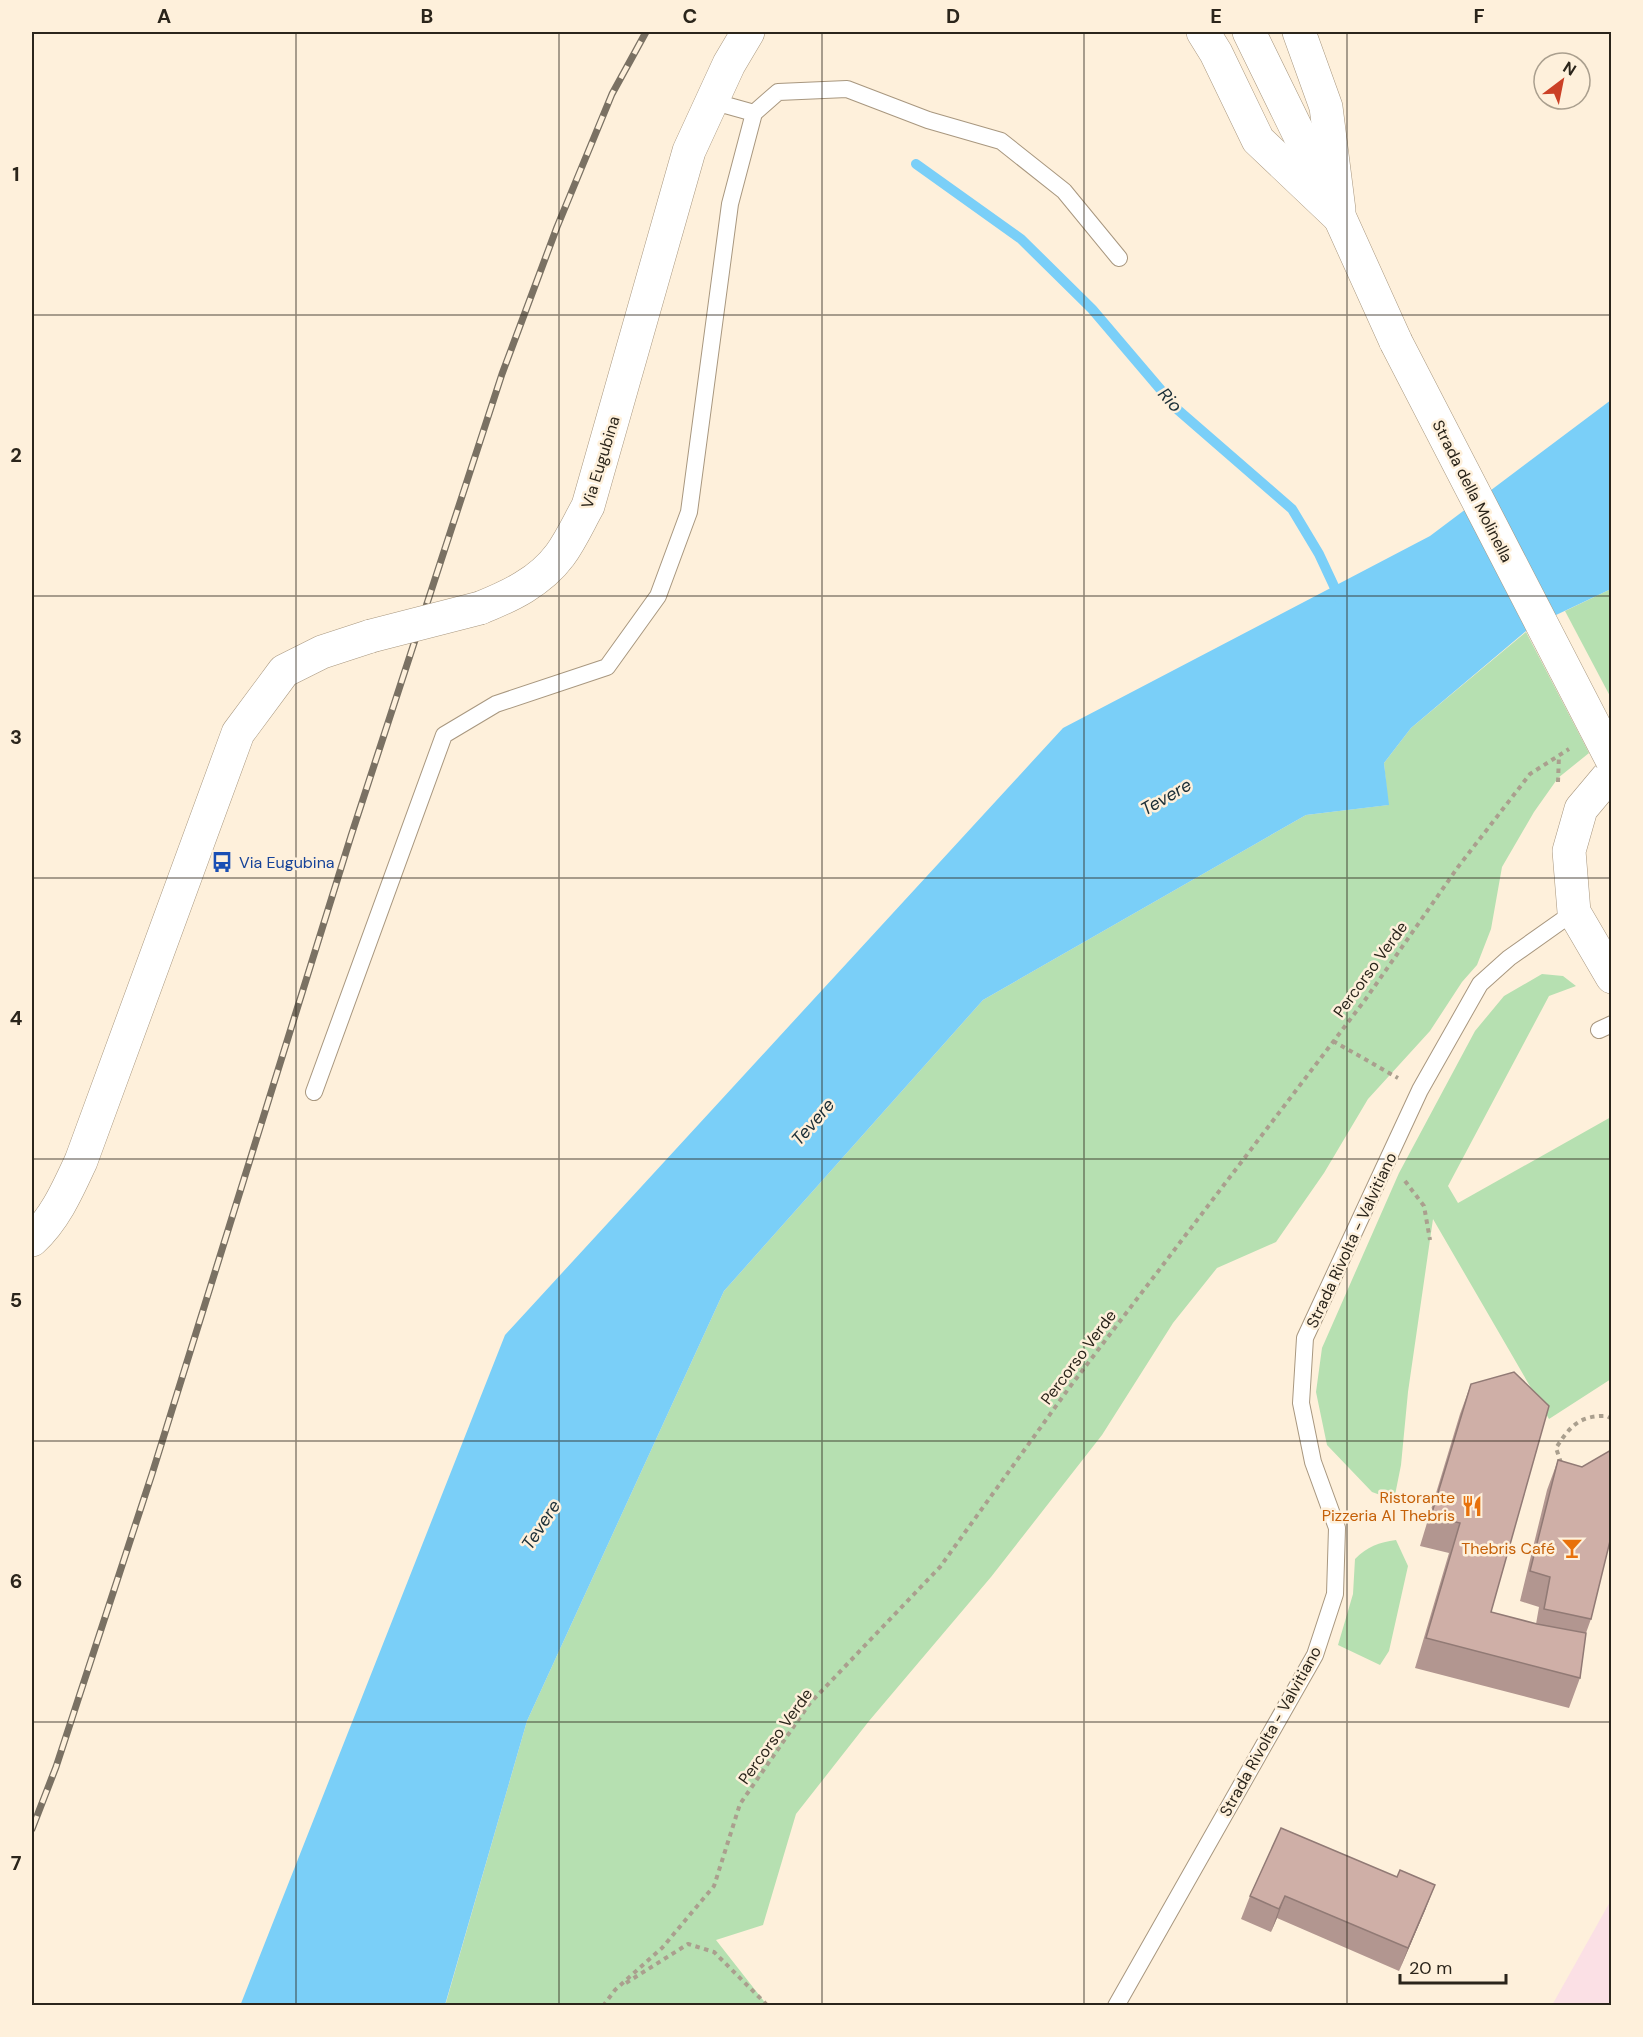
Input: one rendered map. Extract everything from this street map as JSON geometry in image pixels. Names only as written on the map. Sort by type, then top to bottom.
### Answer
[{"type":"street","name":"Via Eugubina","points":[[32,1240],[44,1229],[81,1161],[238,733],[284,671],[322,652],[371,636],[480,608],[509,596],[528,585],[561,554],[588,506],[689,151],[729,64],[748,32]]},
{"type":"street","points":[[729,64],[766,32]]},
{"type":"street","name":"Strada della Molinella","points":[[1203,32],[1216,53],[1258,140],[1340,218]]},
{"type":"street","name":"Strada della Molinella","points":[[1249,32],[1340,218],[1396,342],[1611,760]]},
{"type":"street","points":[[1299,32],[1326,108],[1340,218]]},
{"type":"street","points":[[1611,776],[1581,809],[1569,851],[1574,912],[1611,977]]},
{"type":"lane","points":[[314,1092],[444,735],[496,704],[607,666],[658,596],[689,512],[730,204],[754,113],[778,92],[848,88],[928,120],[1001,141],[1064,191],[1119,258]]},
{"type":"lane","points":[[711,101],[754,113]]},
{"type":"lane","name":"Strada Rivolta - Valvitiano","points":[[1116,2006],[1315,1655],[1335,1594],[1336,1528],[1313,1462],[1301,1403],[1305,1338],[1420,1090],[1480,984],[1509,958],[1574,912]]},
{"type":"path","name":"Percorso Verde","points":[[603,2006],[615,1990],[662,1948],[714,1886],[740,1804],[810,1703],[940,1566],[1069,1388],[1365,999],[1458,867],[1530,774],[1575,745]]},
{"type":"path","points":[[1557,785],[1559,756]]},
{"type":"path","points":[[1333,1041],[1420,1090]]},
{"type":"path","points":[[1389,1158],[1424,1206],[1430,1240]]},
{"type":"path","points":[[1567,1471],[1562,1465],[1556,1448],[1567,1430],[1591,1415],[1607,1416],[1611,1419]]},
{"type":"path","points":[[615,1990],[688,1944],[714,1952],[768,2006]]},
{"type":"shaded area","points":[[1611,1900],[1611,2005],[1552,2005],[1555,2000]]},
{"type":"green space","points":[[1611,589],[1611,698],[1565,611]]},
{"type":"green space","points":[[1526,632],[1589,753],[1558,778],[1534,812],[1502,867],[1491,929],[1477,965],[1462,982],[1430,1031],[1368,1099],[1324,1173],[1276,1242],[1217,1268],[1173,1323],[1102,1435],[991,1577],[869,1721],[796,1814],[763,1925],[716,1940],[767,2005],[445,2006],[527,1721],[724,1291],[983,1000],[1306,815],[1388,805],[1384,763],[1411,728]]},
{"type":"green space","points":[[1542,974],[1563,976],[1576,986],[1549,996],[1448,1186],[1458,1203],[1611,1117],[1611,1379],[1549,1419],[1433,1219],[1408,1392],[1401,1465],[1394,1500],[1372,1492],[1327,1445],[1316,1392],[1322,1348],[1399,1173],[1475,1031],[1504,996]]},
{"type":"green space","points":[[1396,1540],[1408,1566],[1389,1651],[1380,1665],[1338,1645],[1353,1594],[1355,1559],[1374,1546]]},
{"type":"water","name":"Tevere","points":[[1611,400],[1611,589],[1526,631],[1411,728],[1384,763],[1389,805],[1306,815],[983,1000],[724,1291],[527,1721],[445,2005],[240,2006],[505,1335],[1063,728],[1430,536]]},
{"type":"building","points":[[1514,1372],[1549,1406],[1491,1612],[1586,1633],[1580,1678],[1426,1638],[1460,1523],[1431,1516],[1471,1384]]},
{"type":"building","points":[[1611,1450],[1611,1537],[1591,1619],[1544,1609],[1550,1577],[1530,1571],[1558,1460],[1582,1467]]},
{"type":"building","points":[[1281,1828],[1397,1877],[1400,1870],[1435,1885],[1408,1948],[1285,1896],[1279,1909],[1250,1896]]},
{"type":"waterway","name":"Rio","points":[[916,164],[1021,239],[1092,309],[1178,410],[1292,509],[1319,554],[1340,599]]},
{"type":"railway","points":[[32,1829],[56,1767],[152,1474],[351,836],[502,374],[557,227],[612,94],[646,32]]},
{"type":"place","name":"Via Eugubina","points":[[222,862]]},
{"type":"place","name":"Ristorante Pizzeria AI Thebris","points":[[1472,1506]]},
{"type":"place","name":"Thebris Café","points":[[1572,1548]]}]
